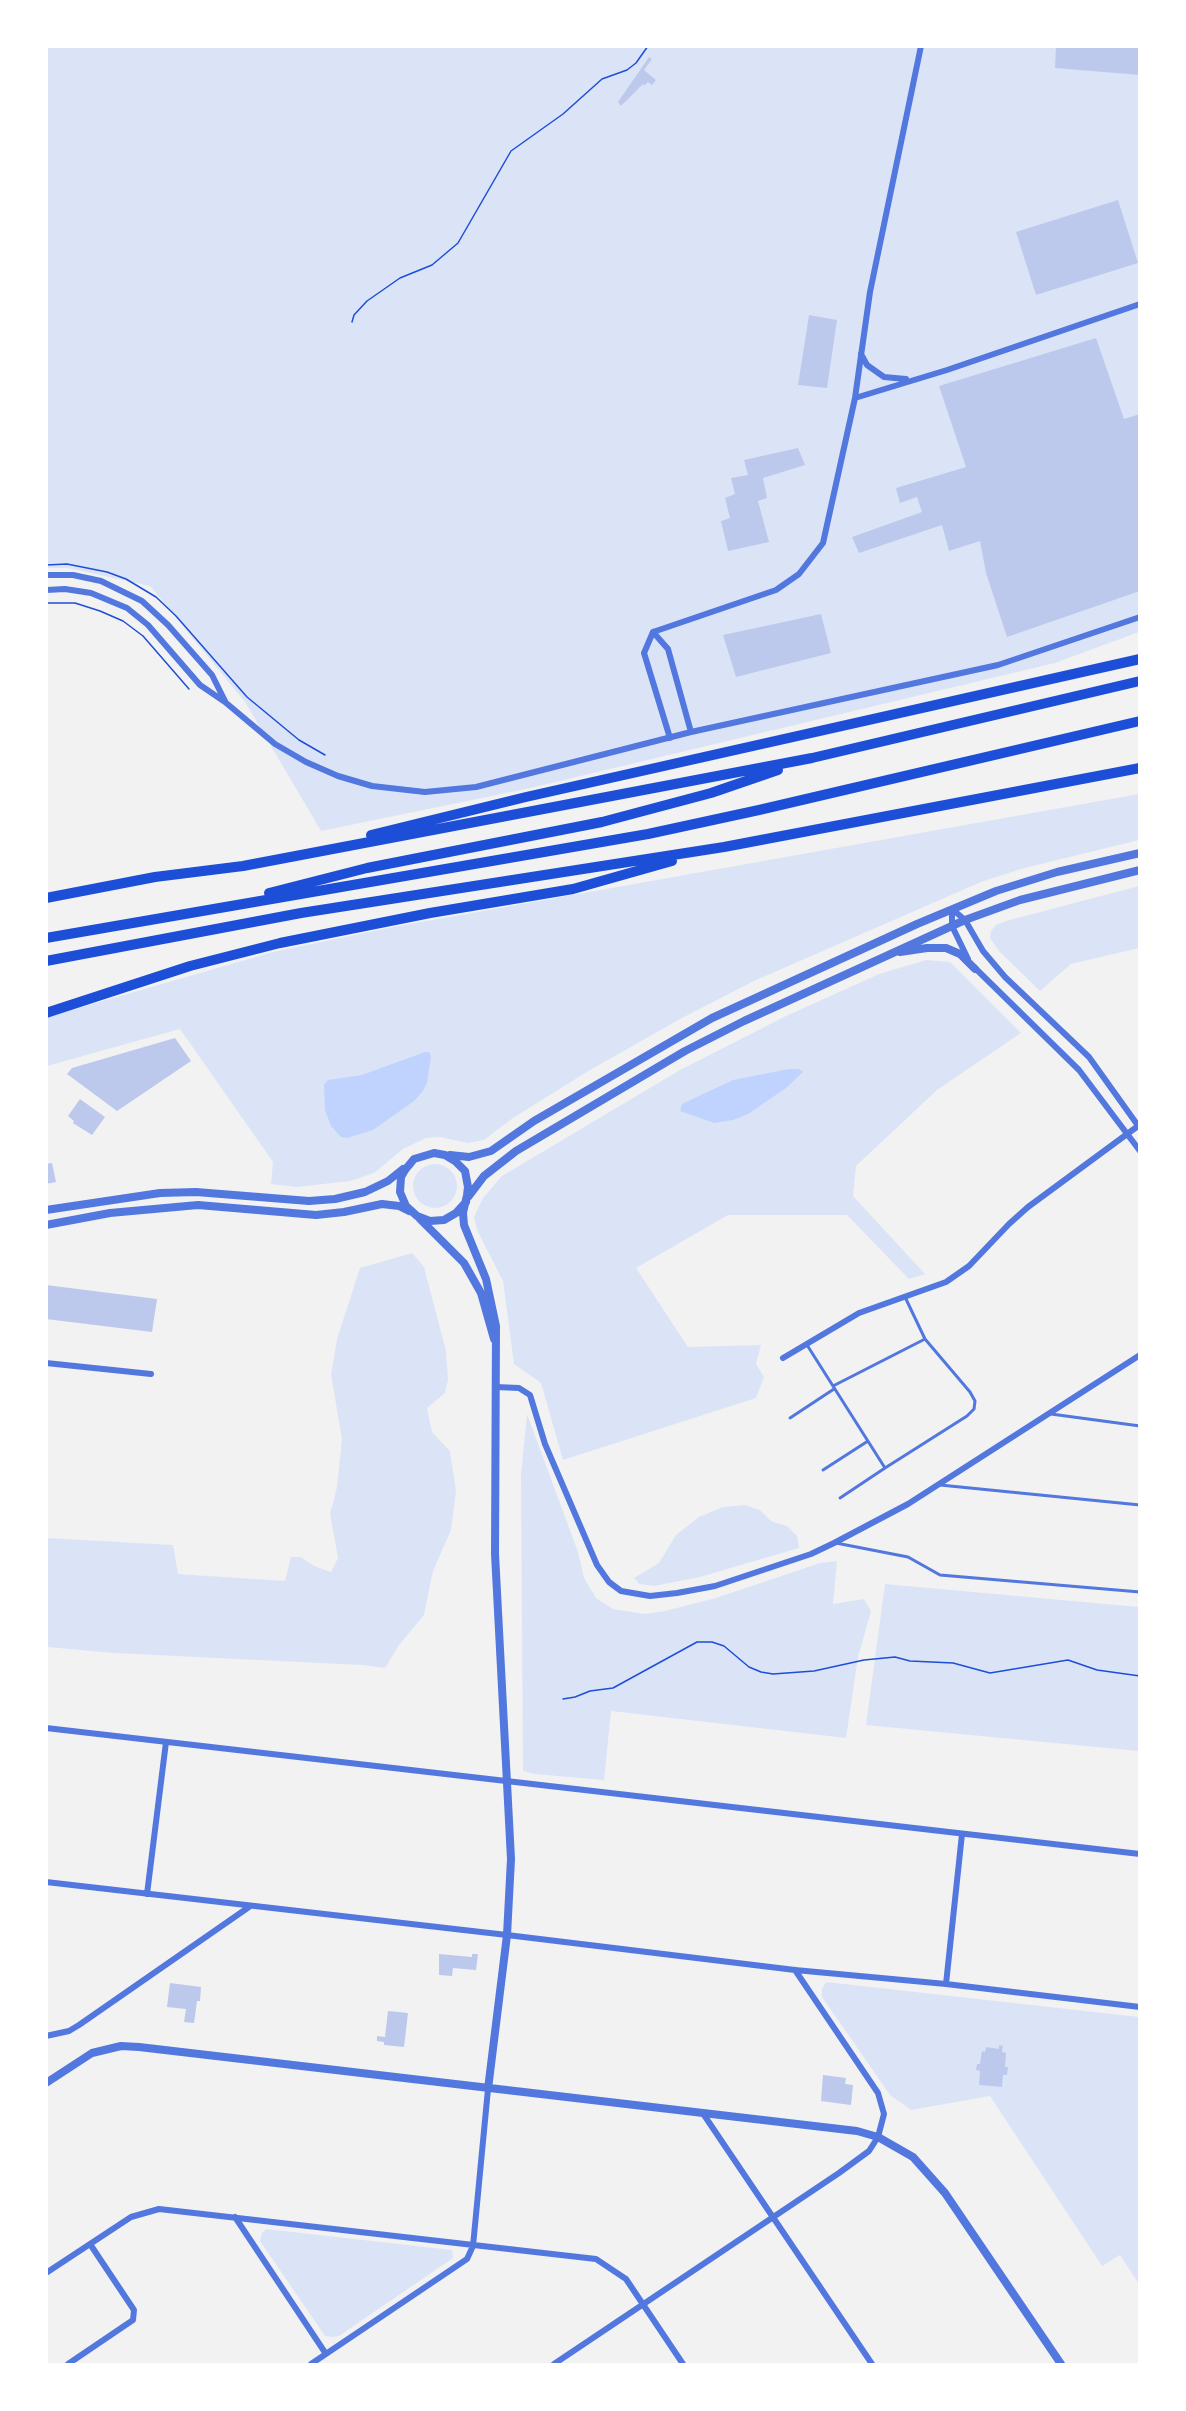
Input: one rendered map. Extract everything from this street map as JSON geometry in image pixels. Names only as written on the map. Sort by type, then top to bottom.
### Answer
[{"type":"highway","points":[[243,866],[538,795],[1140,659]]},
{"type":"highway","points":[[46,898],[155,877],[243,866],[812,758],[1140,681]]},
{"type":"highway","points":[[46,938],[648,834],[1140,721]]},
{"type":"highway","points":[[202,910],[367,868],[602,822],[711,794],[812,758]]},
{"type":"highway","points":[[46,961],[301,913],[724,847],[1140,768]]},
{"type":"highway","points":[[46,1013],[217,958],[377,923],[573,889],[724,847]]},
{"type":"street","points":[[669,738],[644,653],[653,632],[776,590],[799,574],[823,543],[855,398],[870,292],[907,125],[921,46]]},
{"type":"street","points":[[855,398],[946,370],[1140,304]]},
{"type":"street","points":[[860,353],[867,365],[884,377],[910,380]]},
{"type":"street","points":[[46,575],[73,575],[101,581],[116,586],[142,601],[168,625],[212,675],[225,702]]},
{"type":"street","points":[[46,590],[65,589],[91,593],[128,608],[148,625],[200,685],[225,702],[261,733],[306,762],[355,782],[407,791],[442,791],[476,787],[691,732],[998,665],[1140,617]]},
{"type":"street","points":[[653,632],[668,649],[691,732]]},
{"type":"street","points":[[46,1210],[160,1193],[196,1191],[309,1201],[335,1199],[353,1196],[377,1187],[427,1154],[469,1157],[491,1151],[534,1121],[712,1018],[996,891],[1057,872],[1140,853]]},
{"type":"street","points":[[46,1225],[110,1213],[198,1205],[316,1215],[382,1204],[399,1206],[430,1221],[444,1220],[456,1213],[484,1176],[504,1159],[633,1081],[744,1021],[966,920],[1020,900],[1140,870]]},
{"type":"street","points":[[783,1358],[859,1312],[946,1282],[969,1266],[1022,1213],[1139,1127],[1089,1057],[993,964],[966,920],[952,909]]},
{"type":"street","points":[[952,909],[952,927],[964,953],[975,969]]},
{"type":"street","points":[[890,954],[927,948],[946,948],[960,954],[1078,1070],[1140,1151]]},
{"type":"street","points":[[311,2364],[467,2259],[473,2246],[488,2089],[507,1935],[511,1859],[495,1554],[496,1326],[492,1298],[464,1225],[468,1186],[465,1171],[446,1155]]},
{"type":"street","points":[[409,1164],[401,1177],[402,1199],[414,1214],[465,1263],[481,1293],[496,1347]]},
{"type":"street","points":[[496,1387],[519,1388],[530,1395],[545,1444],[597,1565],[609,1582],[621,1591],[650,1596],[715,1586],[811,1554],[834,1543],[908,1504],[1140,1355]]},
{"type":"street","points":[[46,1363],[152,1374]]},
{"type":"street","points":[[46,1728],[1140,1854]]},
{"type":"street","points":[[147,1894],[166,1742]]},
{"type":"street","points":[[946,1984],[962,1834]]},
{"type":"street","points":[[46,1882],[795,1970],[946,1984],[1140,2007]]},
{"type":"street","points":[[49,2035],[69,2031],[79,2025],[249,1906]]},
{"type":"street","points":[[554,2364],[869,2151],[878,2137],[884,2114],[878,2093],[795,1970]]},
{"type":"street","points":[[46,2083],[92,2054],[121,2046],[857,2131],[878,2137],[913,2157],[945,2193],[1061,2364]]},
{"type":"street","points":[[704,2115],[872,2364]]},
{"type":"street","points":[[46,2273],[131,2217],[151,2210],[235,2217],[596,2259],[626,2279],[683,2364]]},
{"type":"street","points":[[235,2217],[326,2354]]},
{"type":"street","points":[[68,2364],[133,2320],[134,2310],[90,2244]]},
{"type":"lane","points":[[840,1498],[967,1416],[974,1409],[975,1401],[925,1339],[905,1297]]},
{"type":"lane","points":[[790,1418],[834,1388],[925,1339]]},
{"type":"lane","points":[[807,1345],[885,1468]]},
{"type":"lane","points":[[1049,1413],[1140,1426]]},
{"type":"lane","points":[[823,1470],[868,1441]]},
{"type":"lane","points":[[938,1485],[1140,1505]]},
{"type":"lane","points":[[834,1543],[908,1557],[940,1575],[1140,1592]]},
{"type":"path","points":[[352,322],[354,315],[367,301],[399,278],[432,265],[458,243],[511,151],[563,114],[602,79],[627,70],[636,63],[648,46]]},
{"type":"path","points":[[46,603],[75,603],[123,621],[143,636],[189,689]]},
{"type":"path","points":[[562,1699],[590,1691],[613,1688],[698,1642],[712,1642],[724,1646],[750,1666],[761,1672],[773,1674],[813,1671],[864,1660],[895,1657],[953,1663],[990,1673],[1068,1660],[1096,1670],[1140,1676]]},
{"type":"shaded area","points":[[46,47],[1139,47],[1139,632],[1055,663],[526,789],[321,831],[245,702],[150,586],[68,568],[47,568]]},
{"type":"shaded area","points":[[1139,794],[1139,840],[1021,869],[981,882],[754,981],[682,1018],[590,1070],[513,1118],[484,1140],[468,1143],[440,1137],[426,1138],[403,1149],[374,1173],[350,1181],[297,1187],[271,1184],[273,1162],[180,1029],[47,1066],[47,1017],[273,952],[393,927]]},
{"type":"shaded area","points":[[1139,886],[1139,948],[1071,964],[1040,991],[999,951],[990,938],[991,931],[996,925],[1006,921]]},
{"type":"shaded area","points":[[926,960],[950,962],[1021,1033],[937,1090],[856,1166],[853,1196],[925,1274],[909,1279],[847,1215],[728,1215],[636,1268],[688,1347],[761,1345],[756,1364],[764,1377],[756,1398],[563,1460],[541,1383],[514,1364],[503,1281],[477,1230],[474,1217],[483,1198],[502,1176],[680,1070],[786,1016],[879,974]]},
{"type":"shaded area","points":[[435,1164],[444,1165],[451,1170],[456,1177],[456,1195],[451,1202],[444,1207],[435,1208],[426,1207],[419,1202],[414,1195],[413,1186],[414,1177],[419,1170],[426,1165]]},
{"type":"shaded area","points":[[412,1253],[424,1267],[446,1351],[448,1380],[445,1393],[427,1408],[432,1432],[450,1451],[456,1491],[451,1530],[433,1571],[424,1615],[399,1645],[385,1668],[114,1653],[47,1647],[47,1538],[173,1545],[178,1574],[285,1581],[291,1557],[301,1557],[314,1566],[331,1572],[338,1558],[330,1514],[337,1487],[342,1439],[331,1375],[337,1339],[360,1268]]},
{"type":"shaded area","points":[[527,1414],[578,1552],[584,1578],[596,1598],[613,1609],[645,1614],[665,1611],[716,1598],[820,1563],[837,1561],[833,1604],[864,1599],[871,1611],[858,1657],[846,1738],[611,1711],[604,1780],[523,1771],[521,1475]]},
{"type":"shaded area","points":[[745,1505],[760,1510],[771,1521],[787,1526],[797,1536],[799,1548],[700,1577],[654,1586],[639,1584],[634,1578],[659,1563],[676,1535],[699,1517],[723,1507]]},
{"type":"shaded area","points":[[885,1584],[1139,1607],[1139,1751],[866,1725]]},
{"type":"shaded area","points":[[826,1982],[1139,2017],[1139,2284],[1120,2255],[1102,2266],[990,2096],[911,2110],[890,2095],[822,1997],[822,1989]]},
{"type":"shaded area","points":[[266,2229],[452,2250],[453,2258],[339,2336],[325,2336],[260,2241]]},
{"type":"water","points":[[429,1052],[431,1056],[427,1083],[414,1101],[373,1130],[347,1138],[341,1137],[331,1126],[325,1110],[324,1085],[328,1080],[362,1075]]},
{"type":"water","points":[[799,1069],[803,1072],[786,1088],[748,1114],[733,1120],[714,1123],[680,1111],[682,1104],[733,1080]]},
{"type":"building","points":[[1056,46],[1140,46],[1140,75],[1055,68]]},
{"type":"building","points":[[649,57],[652,59],[644,70],[656,80],[652,85],[648,82],[644,86],[643,84],[621,106],[618,102]]},
{"type":"building","points":[[1118,200],[1138,263],[1036,295],[1016,232]]},
{"type":"building","points":[[809,315],[837,320],[827,388],[798,385]]},
{"type":"building","points":[[1096,338],[1124,419],[1140,414],[1140,591],[1007,637],[986,573],[980,541],[949,551],[942,525],[859,553],[852,537],[922,512],[917,497],[900,503],[896,488],[966,467],[939,386]]},
{"type":"building","points":[[798,448],[805,465],[763,478],[767,498],[758,501],[769,542],[728,551],[721,521],[730,518],[725,498],[735,494],[731,478],[748,475],[744,460]]},
{"type":"building","points":[[821,614],[831,653],[736,677],[723,635]]},
{"type":"building","points":[[175,1038],[191,1061],[117,1111],[67,1074],[72,1068]]},
{"type":"building","points":[[80,1099],[105,1117],[92,1135],[73,1123],[74,1121],[68,1116]]},
{"type":"building","points":[[52,1163],[56,1182],[46,1184],[46,1164]]},
{"type":"building","points":[[46,1285],[157,1299],[152,1332],[46,1319]]},
{"type":"building","points":[[439,1954],[472,1957],[472,1954],[478,1954],[476,1970],[453,1968],[452,1976],[439,1975]]},
{"type":"building","points":[[170,1983],[201,1987],[194,2023],[184,2022],[186,2009],[167,2007]]},
{"type":"building","points":[[388,2011],[408,2013],[404,2047],[384,2045],[384,2042],[377,2041],[377,2036],[385,2037]]},
{"type":"building","points":[[999,2045],[1003,2046],[1002,2052],[1006,2053],[1005,2067],[1008,2067],[1007,2075],[1003,2075],[1002,2087],[979,2085],[980,2071],[976,2070],[977,2064],[980,2064],[982,2051],[985,2052],[986,2047],[999,2049]]},
{"type":"building","points":[[823,2075],[846,2078],[845,2084],[853,2085],[851,2105],[821,2101]]}]
